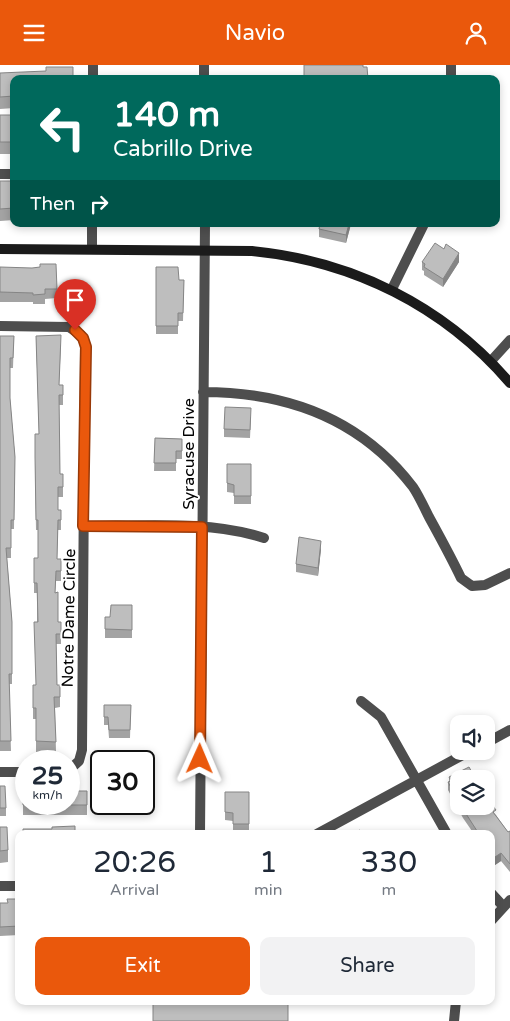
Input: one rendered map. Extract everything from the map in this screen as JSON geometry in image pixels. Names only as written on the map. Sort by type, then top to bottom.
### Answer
[{"type":"street","points":[[92,227],[92,249]]},
{"type":"street","name":"Syracuse Drive","points":[[200,830],[205,227]]},
{"type":"street","points":[[392,289],[423,227]]},
{"type":"street","points":[[0,249],[205,249],[259,252],[299,257],[342,269],[392,289],[430,311],[491,361],[510,383]]},
{"type":"street","name":"Notre Dame Circle","points":[[0,326],[66,326],[78,332],[84,341],[82,750],[80,757]]},
{"type":"street","points":[[491,361],[510,340]]},
{"type":"street","points":[[203,392],[252,394],[275,398],[320,413],[352,431],[379,451],[413,488],[461,578],[472,587],[486,585],[510,573]]},
{"type":"street","points":[[83,526],[202,527],[242,531],[264,538]]},
{"type":"street","points":[[361,701],[380,717],[445,830]]},
{"type":"street","points":[[495,738],[510,730]]},
{"type":"street","points":[[324,830],[453,760]]},
{"type":"street","points":[[0,771],[15,772]]},
{"type":"street","points":[[0,887],[15,886]]},
{"type":"street","points":[[495,896],[507,903],[495,916]]},
{"type":"street","points":[[454,1021],[456,1005]]},
{"type":"building","points":[[304,65],[363,65],[363,67],[367,67],[368,75],[304,75]]},
{"type":"building","points":[[46,67],[73,67],[73,75],[10,75],[10,96],[0,97],[0,73],[46,71]]},
{"type":"building","points":[[0,115],[10,115],[10,142],[0,142]]},
{"type":"building","points":[[0,181],[10,181],[10,208],[0,209]]},
{"type":"building","points":[[319,227],[348,227],[346,235],[319,229]]},
{"type":"building","points":[[435,243],[444,249],[446,244],[459,253],[443,279],[424,267],[425,264],[422,262]]},
{"type":"building","points":[[40,264],[56,264],[57,289],[45,289],[45,294],[33,295],[33,293],[0,292],[0,267],[32,268],[40,267]]},
{"type":"building","points":[[156,267],[178,267],[179,280],[184,280],[183,313],[178,313],[178,326],[156,326]]},
{"type":"building","points":[[61,335],[59,385],[63,385],[63,395],[59,395],[60,474],[63,474],[63,487],[58,487],[58,510],[61,510],[61,520],[58,520],[57,559],[61,559],[61,571],[56,571],[55,593],[58,592],[58,622],[61,622],[61,634],[56,634],[57,685],[60,685],[60,697],[54,697],[56,742],[36,741],[36,708],[33,708],[33,685],[36,685],[34,622],[38,622],[37,583],[34,583],[34,558],[38,558],[35,434],[39,434],[36,336]]},
{"type":"building","points":[[0,336],[14,336],[13,358],[10,358],[10,398],[15,457],[14,520],[11,520],[11,548],[6,548],[12,622],[12,674],[9,674],[11,741],[0,741]]},
{"type":"building","points":[[225,407],[251,408],[250,430],[224,429]]},
{"type":"building","points":[[155,438],[182,439],[182,451],[176,451],[176,463],[154,463]]},
{"type":"building","points":[[227,464],[251,464],[251,496],[234,496],[234,485],[227,483]]},
{"type":"building","points":[[299,537],[321,541],[318,568],[296,564]]},
{"type":"building","points":[[111,605],[132,605],[132,630],[105,629],[105,617],[110,617]]},
{"type":"building","points":[[104,705],[131,705],[130,730],[109,730],[108,717],[104,717]]},
{"type":"building","points":[[0,786],[5,786],[6,808],[0,808]]},
{"type":"building","points":[[80,791],[87,791],[87,805],[80,805]]},
{"type":"building","points":[[225,792],[249,792],[249,824],[233,824],[233,813],[225,812]]},
{"type":"building","points":[[467,815],[495,815],[508,832],[510,831],[510,864],[501,853],[495,857],[495,830],[476,830]]},
{"type":"building","points":[[75,826],[75,830],[23,830],[52,829],[52,827]]},
{"type":"building","points":[[0,827],[7,827],[8,850],[0,851]]},
{"type":"building","points":[[7,899],[15,899],[15,926],[0,927],[0,903],[8,903]]},
{"type":"building","points":[[153,1005],[288,1005],[288,1021],[153,1021]]},
{"type":"route","points":[[75,330],[83,338],[86,347],[83,526],[202,527],[200,759]]}]
